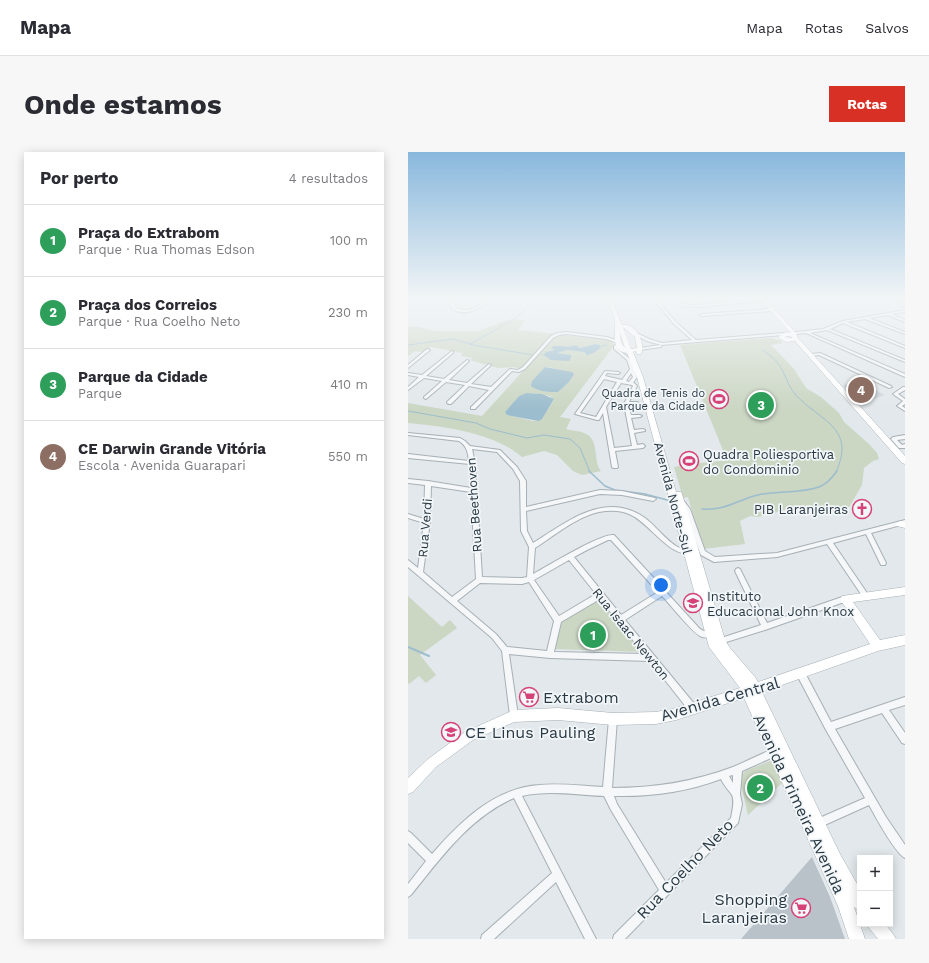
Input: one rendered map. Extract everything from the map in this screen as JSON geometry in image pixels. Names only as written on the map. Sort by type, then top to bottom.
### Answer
[{"type":"main road","points":[[616,335],[619,343],[631,351],[641,344],[636,335]]},
{"type":"main road","name":"Avenida Norte-Sul","points":[[625,335],[680,499],[720,641],[726,652],[748,677],[751,691]]},
{"type":"main road","points":[[789,335],[798,344],[806,349]]},
{"type":"main road","points":[[789,335],[811,354],[889,439],[900,447],[905,461]]},
{"type":"main road","name":"Avenida Norte-Sul","points":[[635,365],[637,377],[687,551],[709,634],[717,651],[751,691]]},
{"type":"main road","points":[[878,646],[845,599],[865,595],[905,591]]},
{"type":"main road","name":"Avenida Central","points":[[408,787],[432,763],[469,736],[514,716],[558,714],[613,719],[656,718],[693,709],[751,691],[878,646],[905,640]]},
{"type":"main road","name":"Avenida Primeira Avenida","points":[[751,691],[775,752],[845,904],[857,939]]},
{"type":"main road","name":"Avenida Primeira Avenida","points":[[751,691],[846,880],[857,899]]},
{"type":"main road","points":[[878,927],[888,939]]},
{"type":"street","points":[[473,408],[511,370],[519,371],[524,368],[552,337],[557,335]]},
{"type":"street","points":[[582,335],[613,339],[619,343]]},
{"type":"street","points":[[602,337],[613,335]]},
{"type":"street","points":[[639,335],[659,344],[789,335]]},
{"type":"street","points":[[688,335],[696,342]]},
{"type":"street","points":[[811,335],[905,376]]},
{"type":"street","points":[[842,335],[905,361]]},
{"type":"street","points":[[875,335],[905,347]]},
{"type":"street","points":[[618,373],[607,371],[577,414],[597,419],[604,406],[635,365],[628,360],[631,351],[648,347],[696,342]]},
{"type":"street","points":[[408,367],[428,350]]},
{"type":"street","points":[[408,389],[452,352]]},
{"type":"street","points":[[811,354],[820,354],[890,387]]},
{"type":"street","points":[[426,398],[467,361]]},
{"type":"street","points":[[449,403],[489,365]]},
{"type":"street","points":[[408,374],[493,389]]},
{"type":"street","points":[[628,376],[637,377]]},
{"type":"street","points":[[602,377],[634,384],[635,386],[626,404],[635,447]]},
{"type":"street","points":[[630,383],[637,377]]},
{"type":"street","points":[[905,388],[895,394],[905,401],[898,406],[905,410]]},
{"type":"street","points":[[626,404],[637,403]]},
{"type":"street","points":[[604,406],[615,467]]},
{"type":"street","points":[[599,414],[606,415]]},
{"type":"street","points":[[628,417],[640,416]]},
{"type":"street","points":[[632,432],[644,430]]},
{"type":"street","name":"Rua Beethoven","points":[[408,434],[460,440],[466,442],[469,447],[472,463],[479,580]]},
{"type":"street","points":[[889,439],[905,437]]},
{"type":"street","points":[[612,450],[643,446]]},
{"type":"street","points":[[469,447],[498,451],[515,468],[523,481],[524,531],[532,547],[530,579],[558,620]]},
{"type":"street","points":[[408,456],[472,463]]},
{"type":"street","points":[[408,481],[473,490]]},
{"type":"street","name":"Rua Verdi","points":[[420,574],[427,522],[428,483]]},
{"type":"street","points":[[523,510],[600,492],[622,493],[653,499]]},
{"type":"street","points":[[680,499],[687,509],[703,553],[714,560],[777,555],[903,524]]},
{"type":"street","points":[[532,547],[582,517],[598,510],[611,508],[624,509],[640,516],[677,550],[687,551]]},
{"type":"street","points":[[408,516],[427,522]]},
{"type":"street","points":[[868,532],[883,564]]},
{"type":"street","points":[[453,600],[479,580],[522,581],[530,579],[570,558],[585,548],[612,537],[664,592],[698,631],[703,634],[709,634]]},
{"type":"street","points":[[829,542],[865,595]]},
{"type":"street","name":"Rua Isaac Newton","points":[[570,558],[693,709]]},
{"type":"street","points":[[408,562],[420,574],[453,600],[494,636],[505,650],[514,716]]},
{"type":"street","points":[[738,572],[766,627]]},
{"type":"street","points":[[620,620],[664,592]]},
{"type":"street","points":[[550,655],[558,620],[600,595]]},
{"type":"street","points":[[720,641],[766,627],[845,599]]},
{"type":"street","points":[[505,650],[550,655],[650,658]]},
{"type":"street","points":[[801,674],[829,727],[871,800],[894,839],[905,853]]},
{"type":"street","points":[[829,727],[905,701]]},
{"type":"street","points":[[883,708],[905,740]]},
{"type":"street","points":[[613,719],[607,792],[614,807],[665,890]]},
{"type":"street","points":[[408,892],[432,861],[474,818],[498,802],[516,794],[537,789],[562,788],[607,792],[663,791],[684,787],[724,775],[775,752]]},
{"type":"street","name":"Rua Coelho Neto","points":[[618,939],[735,820],[738,804],[736,794],[738,770]]},
{"type":"street","points":[[724,775],[726,783],[736,794]]},
{"type":"street","points":[[516,794],[591,939]]},
{"type":"street","points":[[818,823],[871,800]]},
{"type":"street","points":[[408,836],[432,861]]},
{"type":"street","points":[[486,939],[558,874]]},
{"type":"shaded area","points":[[861,383],[885,395],[859,404],[843,385]]},
{"type":"green space","points":[[408,335],[561,335],[610,340],[614,344],[613,347],[560,417],[571,419],[566,429],[583,433],[591,438],[594,443],[597,462],[601,471],[582,475],[573,471],[557,455],[544,451],[522,457],[498,442],[483,436],[437,426],[408,423],[408,403],[482,416],[523,371],[515,367],[498,368],[470,360],[473,358],[461,356],[463,353],[431,347],[423,352],[415,351],[408,356]],"holes":[[[595,344],[599,345],[598,350],[585,354],[584,352],[567,350],[556,353],[569,355],[550,359],[548,351],[577,346],[580,348]],[[545,367],[548,367],[573,373],[569,382],[559,391],[547,392],[536,389]],[[532,393],[550,396],[554,400],[541,420],[533,421],[507,415],[505,412],[519,396]]]},
{"type":"green space","points":[[770,338],[779,340],[783,343],[771,345],[794,369],[806,388],[821,397],[839,413],[844,422],[877,453],[879,459],[873,461],[864,468],[862,485],[848,509],[825,512],[809,508],[804,505],[758,517],[750,516],[740,521],[745,544],[703,549],[688,497],[683,498],[674,467],[680,466],[678,459],[698,457],[700,463],[727,460],[680,345]]},
{"type":"green space","points":[[408,596],[442,627],[450,620],[457,628],[420,655],[436,675],[426,683],[419,676],[409,684],[408,683]]},
{"type":"green space","points":[[598,598],[643,652],[555,649],[561,620]]},
{"type":"green space","points":[[773,760],[783,782],[748,815],[741,784],[742,774],[747,770]]},
{"type":"water","points":[[595,344],[600,345],[600,347],[589,355],[584,352],[567,350],[557,353],[571,355],[569,361],[551,360],[544,355],[546,352],[554,350],[551,347],[554,346],[569,347],[576,345],[580,348]]},
{"type":"water","points":[[545,367],[572,372],[574,374],[569,382],[558,392],[540,391],[531,386],[532,381]]},
{"type":"water","points":[[527,393],[542,394],[554,399],[542,419],[539,421],[507,415],[505,412],[519,396]]},
{"type":"building","name":"Shopping Laranjeiras","points":[[812,857],[830,897],[845,939],[741,939]]},
{"type":"waterway","points":[[470,344],[487,335]]},
{"type":"waterway","points":[[408,345],[453,339],[473,345],[533,355]]},
{"type":"waterway","points":[[597,350],[602,346],[607,345]]},
{"type":"waterway","points":[[763,350],[777,362],[795,394],[832,426],[839,435],[842,445],[841,457],[836,472]]},
{"type":"waterway","points":[[408,411],[476,423],[490,429],[527,438],[544,435],[570,439],[580,448],[590,472]]},
{"type":"waterway","points":[[702,509],[724,507],[758,495],[819,487],[831,478],[837,471]]},
{"type":"waterway","points":[[590,472],[605,486],[615,490],[645,494],[671,501]]},
{"type":"waterway","points":[[408,647],[429,656]]},
{"type":"place","name":"CE Darwin Grande Vitória","points":[[861,390]]},
{"type":"place","name":"Quadra de Tenis do Parque da Cidade","points":[[719,399]]},
{"type":"place","name":"Parque da Cidade","points":[[761,405]]},
{"type":"place","name":"Quadra Poliesportiva do Condominio","points":[[689,461]]},
{"type":"place","name":"PIB Laranjeiras","points":[[862,509]]},
{"type":"place","name":"Instituto Educacional John Knox","points":[[693,603]]},
{"type":"place","name":"Praça do Extrabom","points":[[593,635]]},
{"type":"place","name":"Extrabom","points":[[529,697]]},
{"type":"place","name":"CE Linus Pauling","points":[[451,732]]},
{"type":"place","name":"Praça dos Correios","points":[[760,788]]},
{"type":"place","name":"Shopping Laranjeiras","points":[[801,908]]}]
